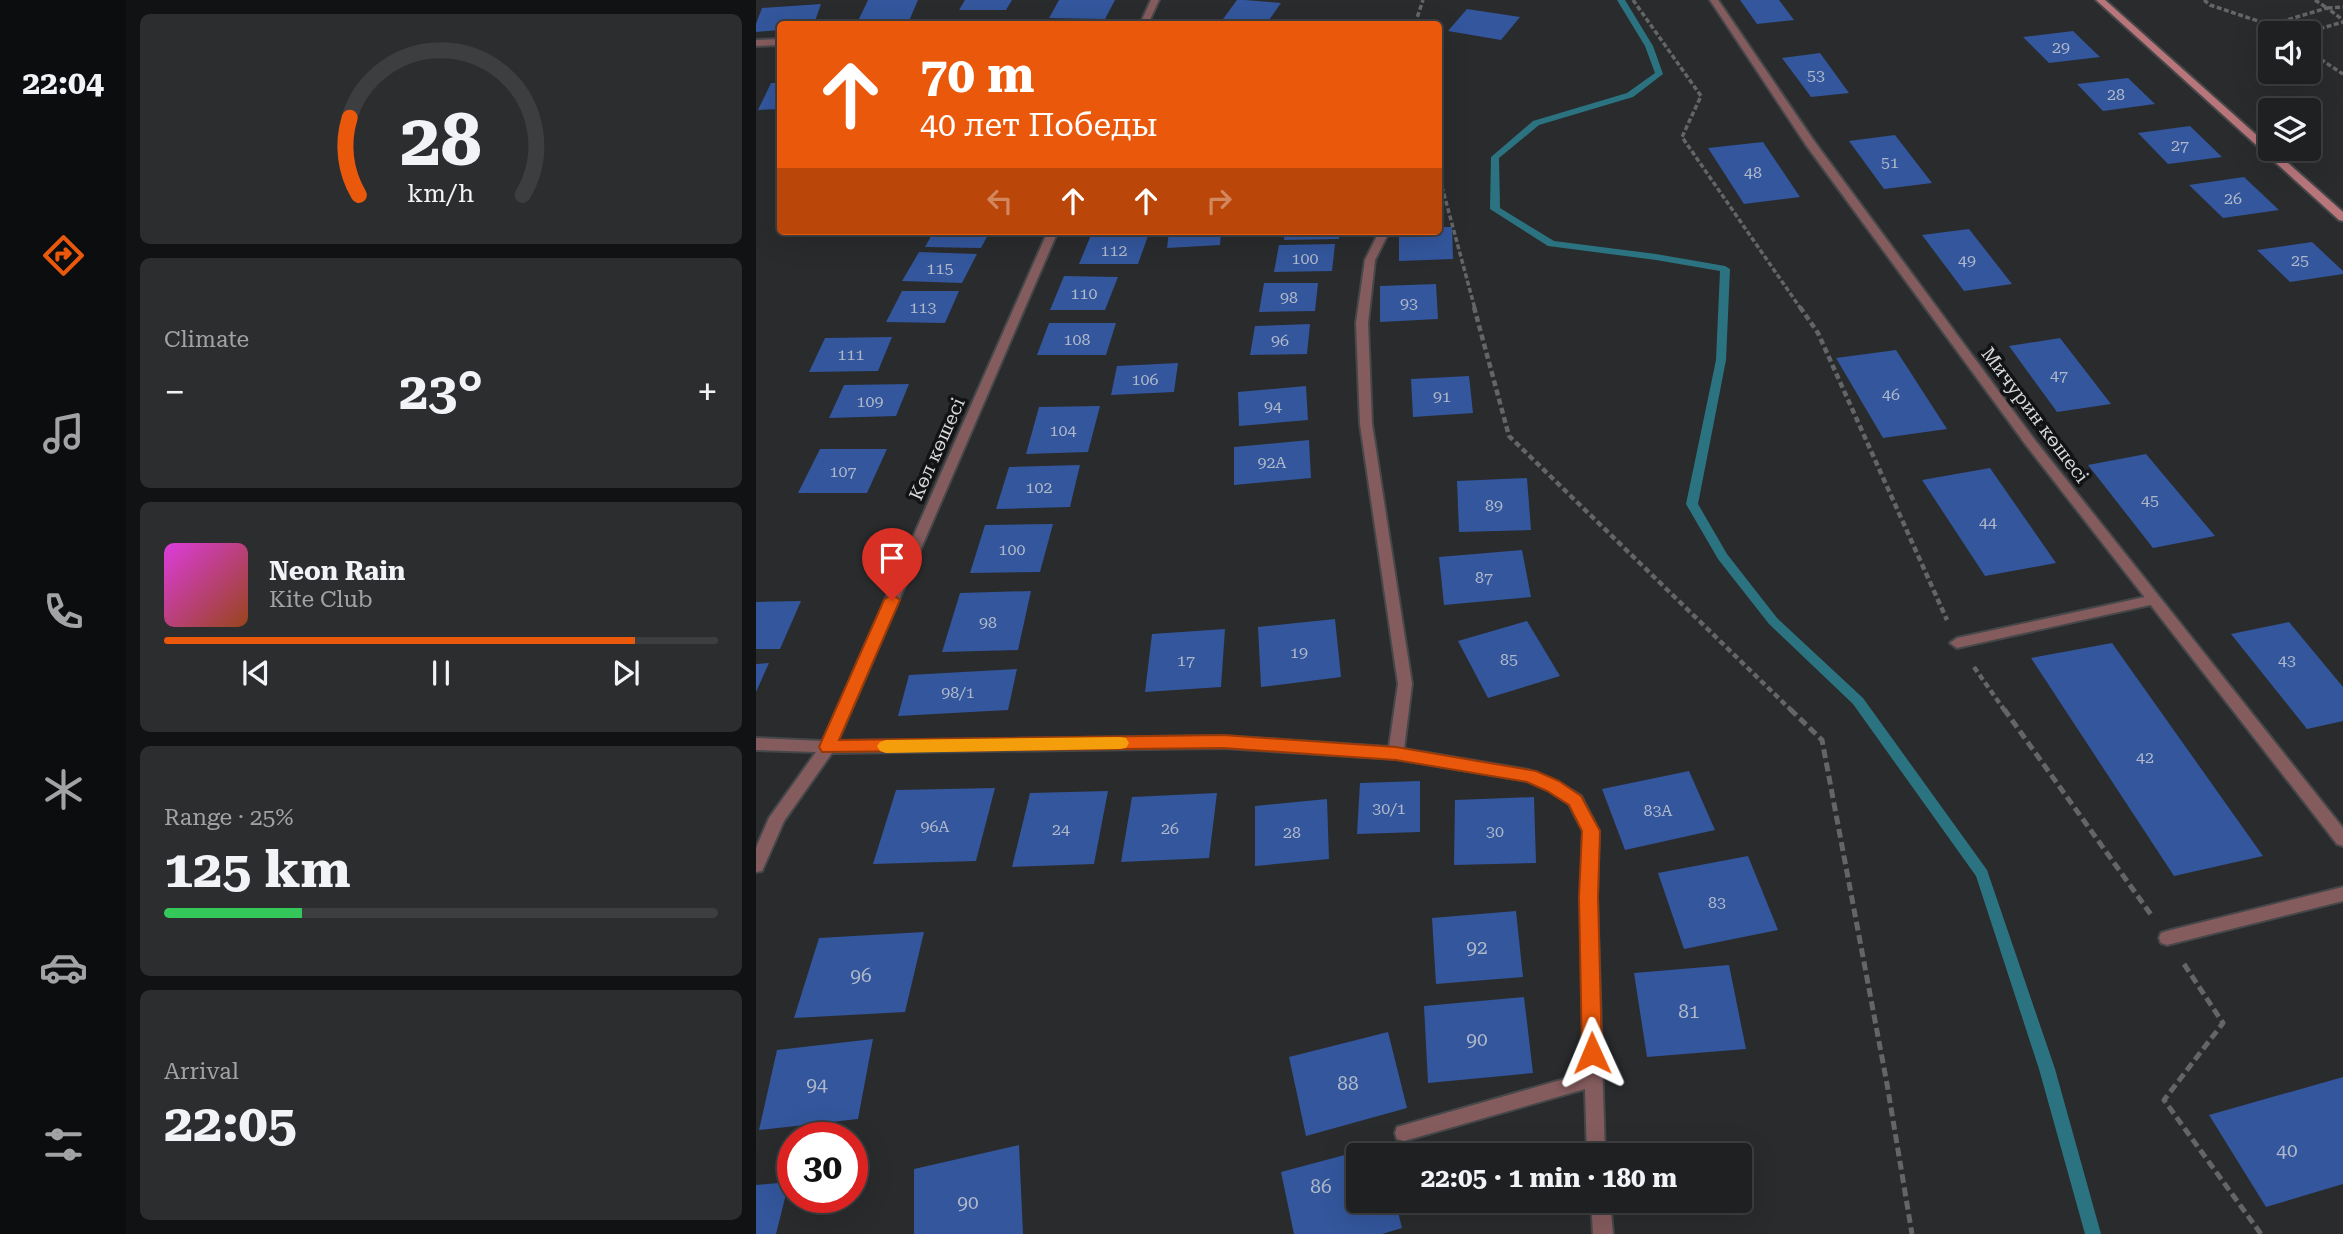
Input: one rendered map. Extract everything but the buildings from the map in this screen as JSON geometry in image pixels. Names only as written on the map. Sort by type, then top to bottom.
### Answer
[{"type":"street","points":[[1145,21],[1155,0]]},
{"type":"street","name":"Мичурин көшесі","points":[[1714,0],[1826,166],[2030,442],[2343,840]]},
{"type":"street","points":[[2100,0],[2343,218]]},
{"type":"street","points":[[756,43],[777,41]]},
{"type":"street","name":"Көл көшесі","points":[[756,866],[777,818],[828,747],[1051,235]]},
{"type":"street","points":[[1382,236],[1370,260],[1362,323],[1366,424],[1405,684],[1396,753]]},
{"type":"street","points":[[1957,643],[2154,600]]},
{"type":"street","points":[[756,744],[828,747],[1223,741],[1396,753],[1530,776],[1553,786],[1575,800],[1591,831],[1589,897],[1595,1143]]},
{"type":"street","points":[[2167,938],[2343,894]]},
{"type":"street","points":[[1404,1133],[1592,1079]]},
{"type":"street","points":[[1601,1213],[1603,1234]]},
{"type":"path","points":[[1416,21],[1423,0]]},
{"type":"path","points":[[2204,0],[2210,5],[2258,21]]},
{"type":"path","points":[[2315,0],[2343,21]]},
{"type":"path","points":[[2283,21],[2327,8],[2343,7]]},
{"type":"path","points":[[2321,28],[2343,21]]},
{"type":"path","points":[[2321,60],[2343,74]]},
{"type":"path","points":[[1442,187],[1509,436],[1822,740],[1887,1084],[1912,1234]]},
{"type":"waterway","points":[[1621,0],[1649,46],[1659,74],[1630,95],[1536,123],[1495,157],[1495,209],[1551,244],[1725,269],[1721,360],[1692,504],[1722,556],[1773,621],[1858,701],[1982,874],[2047,1069],[2093,1234]]},
{"type":"slow traffic","points":[[886,746],[1120,743]]},
{"type":"route","points":[[892,600],[828,747],[1223,741],[1396,753],[1530,776],[1575,800],[1591,831],[1589,897],[1592,1053]]}]
